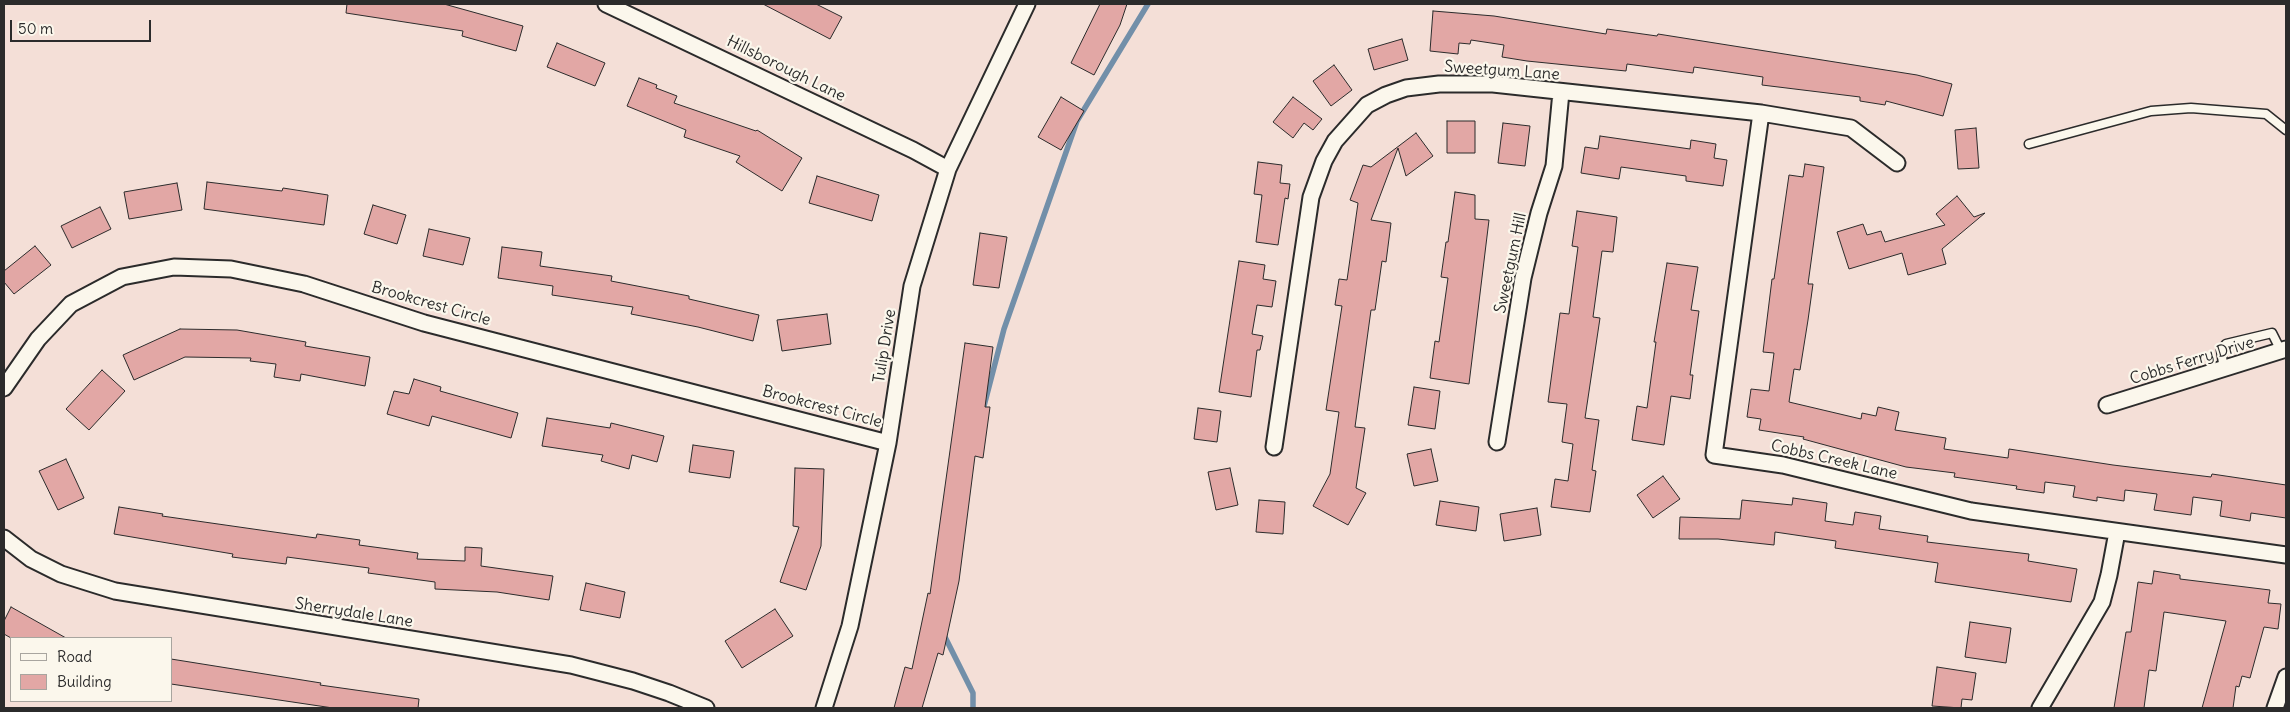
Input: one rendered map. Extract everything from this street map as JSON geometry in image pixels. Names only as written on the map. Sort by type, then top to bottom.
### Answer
[{"type":"street","name":"Hillsborough Lane","points":[[606,4],[913,150],[948,169]]},
{"type":"street","name":"Tulip Drive","points":[[824,708],[850,626],[888,443],[912,286],[948,169],[1026,4]]},
{"type":"street","name":"Sweetgum Lane","points":[[1274,447],[1311,197],[1324,161],[1334,141],[1367,105],[1406,88],[1439,84],[1494,84],[1761,113],[1851,128],[1897,163]]},
{"type":"street","name":"Sweetgum Hill","points":[[1497,442],[1523,278],[1539,213],[1554,166],[1561,92]]},
{"type":"street","name":"Cobbs Creek Lane","points":[[1761,113],[1714,455],[1809,471],[1971,511],[2286,555]]},
{"type":"street","name":"Brookcrest Circle","points":[[4,388],[38,339],[71,304],[122,277],[174,267],[231,269],[304,284],[424,323],[888,443]]},
{"type":"street","name":"Cobbs Ferry Drive","points":[[2107,405],[2284,350]]},
{"type":"street","points":[[2040,708],[2102,602],[2117,532]]},
{"type":"street","name":"Sherrydale Lane","points":[[4,538],[31,559],[61,574],[114,592],[571,666],[633,681],[706,708]]},
{"type":"street","points":[[2275,708],[2286,677]]},
{"type":"lane","points":[[2029,144],[2151,111],[2191,108],[2266,114],[2286,130]]},
{"type":"lane","points":[[2224,370],[2221,350],[2226,344],[2272,333],[2284,350]]},
{"type":"building","points":[[347,4],[444,4],[523,26],[516,51],[462,36],[463,31],[346,13]]},
{"type":"building","points":[[763,4],[816,4],[842,17],[830,39]]},
{"type":"building","points":[[1100,4],[1127,4],[1120,25],[1094,75],[1071,63]]},
{"type":"building","points":[[1433,11],[1494,16],[1606,34],[1607,29],[1657,36],[1658,34],[1917,75],[1952,84],[1943,116],[1886,101],[1885,105],[1860,101],[1860,97],[1762,85],[1763,77],[1694,67],[1693,73],[1627,64],[1626,71],[1527,61],[1502,57],[1504,45],[1471,40],[1470,44],[1459,43],[1458,54],[1430,51]]},
{"type":"building","points":[[1402,39],[1408,60],[1374,70],[1368,49]]},
{"type":"building","points":[[557,43],[605,63],[595,86],[547,67]]},
{"type":"building","points":[[1334,65],[1352,90],[1331,106],[1313,81]]},
{"type":"building","points":[[639,78],[657,85],[656,88],[677,96],[674,103],[757,130],[802,158],[782,191],[736,162],[740,156],[684,137],[686,130],[627,106]]},
{"type":"building","points":[[1061,97],[1084,111],[1061,150],[1038,137]]},
{"type":"building","points":[[1293,97],[1322,119],[1313,130],[1304,123],[1293,138],[1273,122]]},
{"type":"building","points":[[1447,121],[1475,121],[1475,153],[1447,153]]},
{"type":"building","points":[[1503,123],[1530,126],[1525,166],[1498,163]]},
{"type":"building","points":[[1976,128],[1979,168],[1958,169],[1955,130]]},
{"type":"building","points":[[1416,133],[1433,156],[1406,176],[1398,148],[1371,220],[1391,223],[1386,262],[1382,261],[1375,310],[1371,310],[1355,427],[1365,428],[1356,488],[1366,493],[1348,525],[1313,506],[1330,474],[1339,412],[1326,410],[1342,306],[1335,305],[1339,279],[1347,280],[1358,203],[1350,200],[1363,165],[1371,167]]},
{"type":"building","points":[[1600,136],[1690,149],[1691,140],[1716,144],[1714,158],[1727,160],[1723,186],[1686,181],[1686,176],[1621,167],[1619,179],[1581,173],[1585,147],[1598,149]]},
{"type":"building","points":[[1258,162],[1282,165],[1280,183],[1290,184],[1288,199],[1285,198],[1278,245],[1256,242],[1262,195],[1254,194]]},
{"type":"building","points":[[1805,164],[1824,167],[1808,284],[1813,284],[1808,320],[1800,370],[1794,369],[1789,402],[1861,419],[1862,413],[1876,416],[1878,407],[1899,412],[1895,430],[1946,438],[1944,449],[2008,458],[2009,449],[2113,465],[2211,477],[2212,474],[2286,485],[2286,518],[2251,513],[2250,521],[2220,516],[2222,501],[2193,497],[2191,515],[2154,510],[2157,494],[2125,490],[2124,501],[2097,497],[2097,501],[2073,497],[2075,486],[2045,482],[2044,493],[2016,489],[2017,486],[1954,477],[1955,473],[1906,467],[1803,439],[1804,437],[1759,430],[1761,419],[1747,417],[1751,389],[1769,391],[1774,353],[1763,352],[1772,279],[1774,279],[1789,175],[1803,177]]},
{"type":"building","points":[[817,176],[879,195],[872,221],[809,203]]},
{"type":"building","points":[[207,182],[282,191],[283,188],[328,195],[324,225],[204,209]]},
{"type":"building","points":[[177,183],[182,210],[129,219],[124,192]]},
{"type":"building","points":[[1455,192],[1475,195],[1475,219],[1489,220],[1469,384],[1430,378],[1435,341],[1439,342],[1448,278],[1441,277]]},
{"type":"building","points":[[1957,196],[1974,217],[1985,213],[1942,249],[1946,264],[1908,275],[1902,253],[1849,269],[1837,232],[1863,224],[1867,235],[1881,231],[1885,242],[1945,225],[1936,214]]},
{"type":"building","points":[[373,205],[406,215],[397,244],[364,234]]},
{"type":"building","points":[[100,207],[111,229],[72,248],[61,226]]},
{"type":"building","points":[[1577,211],[1617,217],[1613,252],[1602,251],[1593,317],[1600,318],[1585,418],[1599,420],[1592,470],[1596,471],[1590,512],[1551,507],[1555,479],[1568,481],[1573,444],[1562,442],[1567,404],[1548,402],[1560,313],[1569,314],[1578,247],[1572,246]]},
{"type":"building","points":[[429,229],[470,238],[463,265],[423,256]]},
{"type":"building","points":[[980,233],[1007,237],[999,288],[973,285]]},
{"type":"building","points":[[35,246],[51,265],[14,294],[4,282],[4,271]]},
{"type":"building","points":[[502,247],[542,252],[540,266],[612,276],[611,281],[689,296],[689,299],[759,315],[753,341],[698,327],[631,314],[633,307],[552,295],[553,286],[498,278]]},
{"type":"building","points":[[1239,261],[1265,265],[1263,279],[1276,281],[1272,307],[1257,305],[1252,334],[1263,336],[1260,350],[1257,350],[1251,397],[1219,392]]},
{"type":"building","points":[[1667,263],[1698,267],[1691,310],[1699,311],[1690,375],[1693,375],[1690,399],[1671,396],[1664,445],[1632,440],[1637,406],[1647,408],[1656,342],[1654,342]]},
{"type":"building","points":[[827,314],[831,344],[782,351],[777,320]]},
{"type":"building","points":[[180,329],[237,330],[306,342],[305,346],[370,357],[365,386],[301,374],[300,381],[274,377],[276,364],[250,361],[251,358],[185,357],[134,380],[123,355]]},
{"type":"building","points":[[965,343],[993,347],[985,407],[990,407],[983,458],[975,456],[959,581],[943,655],[938,653],[922,708],[894,708],[905,667],[912,669],[928,593],[930,594]]},
{"type":"building","points":[[102,370],[125,391],[89,430],[66,409]]},
{"type":"building","points":[[414,379],[441,387],[440,391],[518,413],[511,438],[432,416],[429,426],[387,414],[394,391],[409,394]]},
{"type":"building","points":[[1414,387],[1440,391],[1435,429],[1408,425]]},
{"type":"building","points":[[1198,408],[1221,411],[1217,442],[1194,439]]},
{"type":"building","points":[[547,418],[610,428],[611,423],[664,436],[657,462],[632,455],[629,469],[601,461],[603,455],[542,446]]},
{"type":"building","points":[[693,445],[734,451],[730,478],[689,472]]},
{"type":"building","points":[[1431,449],[1438,481],[1414,486],[1407,454]]},
{"type":"building","points":[[66,459],[84,498],[58,510],[39,471]]},
{"type":"building","points":[[795,468],[824,469],[821,546],[806,590],[780,582],[799,527],[793,526]]},
{"type":"building","points":[[1230,468],[1238,505],[1216,510],[1208,472]]},
{"type":"building","points":[[1663,476],[1680,499],[1653,518],[1637,495]]},
{"type":"building","points":[[1793,498],[1827,503],[1825,521],[1853,525],[1855,512],[1881,516],[1879,529],[1928,536],[1927,542],[2029,554],[2028,561],[2077,569],[2071,602],[1935,582],[1938,563],[1835,548],[1836,541],[1775,532],[1774,545],[1718,539],[1679,539],[1680,517],[1740,519],[1742,500],[1792,505]]},
{"type":"building","points":[[1259,500],[1285,502],[1283,534],[1256,532]]},
{"type":"building","points":[[1440,501],[1479,507],[1476,531],[1436,525]]},
{"type":"building","points":[[119,507],[163,514],[162,516],[316,538],[317,534],[360,540],[359,545],[418,553],[417,559],[465,561],[465,547],[482,548],[481,566],[553,576],[549,600],[497,592],[435,589],[435,582],[368,573],[369,568],[287,557],[286,564],[232,557],[233,554],[114,534]]},
{"type":"building","points":[[1537,508],[1541,535],[1504,541],[1500,514]]},
{"type":"building","points":[[2154,571],[2180,575],[2180,579],[2270,590],[2268,603],[2281,604],[2278,629],[2264,627],[2250,678],[2242,676],[2239,687],[2236,686],[2233,708],[2202,708],[2226,621],[2164,612],[2156,671],[2149,670],[2144,708],[2114,708],[2126,632],[2131,632],[2138,582],[2152,584]]},
{"type":"building","points":[[586,583],[625,592],[620,618],[580,610]]},
{"type":"building","points":[[11,607],[64,637],[10,637],[4,634],[4,621]]},
{"type":"building","points":[[775,609],[793,636],[742,668],[725,641]]},
{"type":"building","points":[[1970,622],[2011,628],[2006,663],[1965,657]]},
{"type":"building","points":[[172,659],[321,683],[320,685],[419,699],[418,708],[333,708],[172,684]]},
{"type":"building","points":[[1937,667],[1976,673],[1972,700],[1962,699],[1961,708],[1932,706]]},
{"type":"waterway","points":[[984,406],[1004,329],[1077,121],[1148,4]]},
{"type":"waterway","points":[[944,635],[973,693],[973,708]]}]
